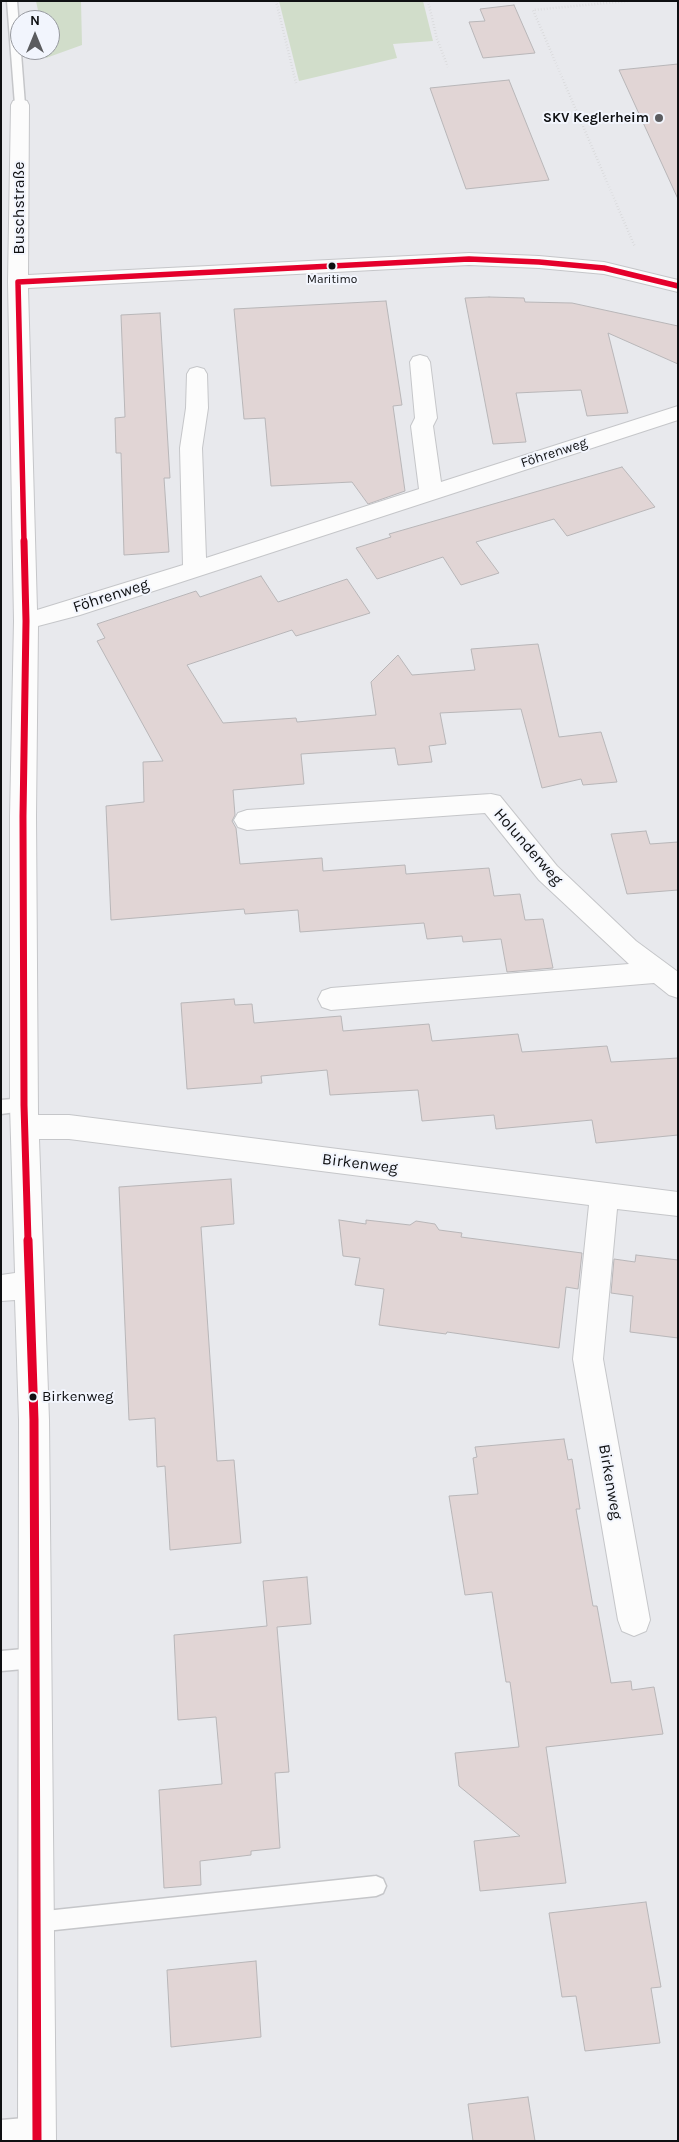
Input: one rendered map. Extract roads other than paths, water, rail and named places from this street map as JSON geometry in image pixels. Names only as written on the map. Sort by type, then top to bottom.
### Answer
[{"type":"street","name":"Buschstraße","points":[[20,105],[18,282],[26,621],[17,1113],[16,1287],[34,1420],[37,2134]]},
{"type":"street","points":[[18,282],[469,259],[539,262],[604,268],[678,286]]},
{"type":"street","points":[[420,362],[426,418],[422,426],[431,493]]},
{"type":"street","points":[[195,569],[191,448],[197,408],[197,374]]},
{"type":"street","name":"Föhrenweg","points":[[26,621],[72,609],[678,413]]},
{"type":"street","name":"Holunderweg","points":[[247,820],[491,803],[548,873],[627,948],[669,980]]},
{"type":"street","name":"Holunderweg","points":[[331,999],[669,980]]},
{"type":"street","name":"Birkenweg","points":[[17,1113],[69,1127],[678,1204]]},
{"type":"street","name":"Birkenweg","points":[[604,1194],[588,1359],[634,1620]]},
{"type":"lane","name":"Buschstraße","points":[[12,1],[20,105]]},
{"type":"lane","points":[[1,1661],[35,1658]]},
{"type":"lane","points":[[36,1922],[376,1886]]},
{"type":"lane","points":[[1,2131],[37,2134]]},
{"type":"place","name":"SKV Keglerheim","points":[[659,118]]},
{"type":"place","name":"Maritimo","points":[[332,266]]},
{"type":"place","name":"Birkenweg","points":[[33,1397]]}]
